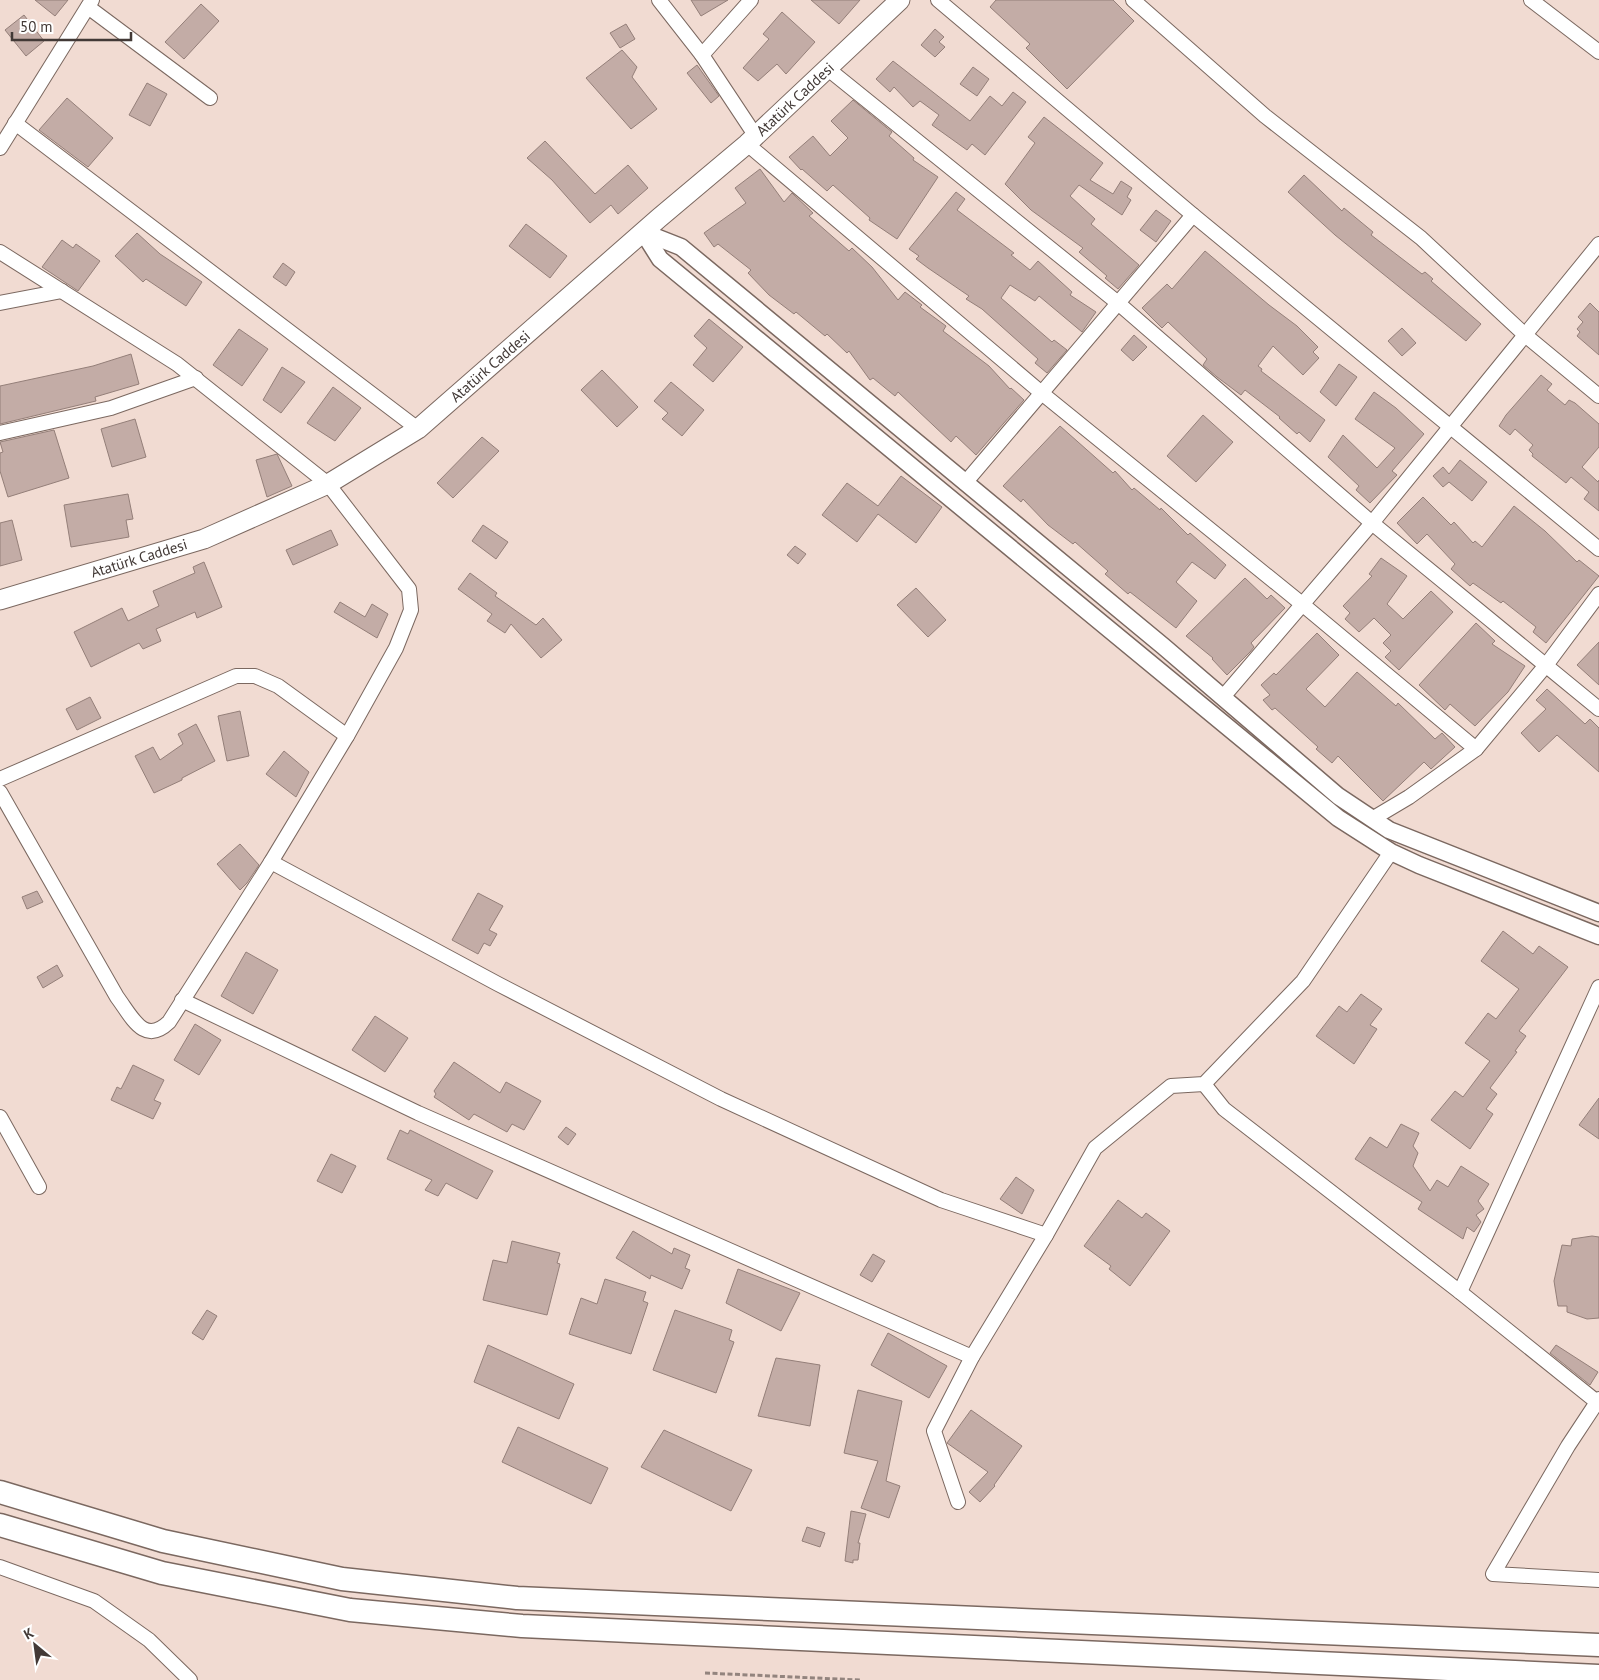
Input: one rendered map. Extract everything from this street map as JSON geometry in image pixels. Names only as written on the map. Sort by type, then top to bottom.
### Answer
[{"type":"highway","points":[[0,1492],[163,1541],[342,1579],[517,1598],[1599,1645]]},
{"type":"highway","points":[[0,1525],[162,1573],[350,1610],[522,1626],[1599,1676]]},
{"type":"main road","name":"Atatürk Caddesi","points":[[0,600],[204,539],[328,484],[418,429],[751,140],[900,0]]},
{"type":"street","points":[[659,0],[702,55],[751,140],[1043,393],[1302,604],[1476,749]]},
{"type":"street","points":[[702,55],[751,0]]},
{"type":"street","points":[[938,0],[1193,214],[1599,549]]},
{"type":"street","points":[[1133,0],[1265,116],[1421,238],[1525,335],[1599,396]]},
{"type":"street","points":[[1531,0],[1599,52]]},
{"type":"street","points":[[0,148],[90,3],[210,98]]},
{"type":"street","points":[[828,69],[1118,303],[1372,522],[1547,664],[1599,710]]},
{"type":"street","points":[[15,123],[418,429]]},
{"type":"street","points":[[965,483],[1193,214]]},
{"type":"street","points":[[643,232],[681,247],[1223,697],[1338,796],[1389,830],[1599,913]]},
{"type":"street","points":[[643,232],[660,258],[675,271],[1338,818],[1391,852],[1476,888],[1599,936]]},
{"type":"street","points":[[1223,697],[1452,426],[1599,244]]},
{"type":"street","points":[[0,252],[177,364],[328,484],[409,588],[411,610],[396,648],[347,736],[271,862],[169,1022],[162,1029],[152,1032],[144,1030],[135,1022],[118,997],[0,792]]},
{"type":"street","points":[[0,304],[62,291]]},
{"type":"street","points":[[0,433],[111,408],[196,378]]},
{"type":"street","points":[[1372,818],[1409,797],[1476,749],[1547,664],[1599,594]]},
{"type":"street","points":[[0,779],[236,676],[256,676],[278,686],[347,736]]},
{"type":"street","points":[[958,1502],[934,1431],[972,1357],[1046,1235],[1095,1148],[1171,1086],[1204,1084],[1303,981],[1391,852]]},
{"type":"street","points":[[271,862],[507,988],[721,1099],[941,1200],[1046,1235]]},
{"type":"street","points":[[1460,1292],[1599,986]]},
{"type":"street","points":[[182,1000],[418,1113],[972,1357]]},
{"type":"street","points":[[1204,1084],[1224,1109],[1598,1401],[1555,1466],[1492,1574],[1599,1580]]},
{"type":"street","points":[[0,1117],[39,1187]]},
{"type":"street","points":[[0,1566],[94,1601],[149,1640],[190,1680]]},
{"type":"path","points":[[705,1673],[860,1680]]},
{"type":"building","points":[[35,0],[68,0],[55,16]]},
{"type":"building","points":[[691,0],[728,0],[701,16]]},
{"type":"building","points":[[811,0],[860,0],[839,24]]},
{"type":"building","points":[[996,0],[1113,0],[1134,21],[1067,89],[1026,48],[1030,44],[990,7]]},
{"type":"building","points":[[201,4],[219,21],[184,59],[165,42]]},
{"type":"building","points":[[782,12],[815,42],[786,74],[777,64],[758,81],[743,68],[769,39],[763,34]]},
{"type":"building","points":[[24,15],[44,41],[26,56],[5,30]]},
{"type":"building","points":[[626,24],[635,39],[620,48],[610,33]]},
{"type":"building","points":[[935,29],[944,37],[939,42],[945,47],[935,57],[921,45]]},
{"type":"building","points":[[622,50],[637,67],[632,77],[657,109],[631,129],[586,78]]},
{"type":"building","points":[[893,61],[970,121],[990,96],[1002,106],[1013,92],[1026,102],[985,155],[972,144],[967,150],[932,125],[939,115],[920,101],[913,107],[894,87],[890,92],[876,79]]},
{"type":"building","points":[[697,65],[719,96],[711,103],[687,73]]},
{"type":"building","points":[[973,67],[989,79],[977,96],[960,84]]},
{"type":"building","points":[[147,83],[167,94],[150,126],[129,115]]},
{"type":"building","points":[[67,98],[113,138],[88,167],[39,130]]},
{"type":"building","points":[[853,100],[892,132],[889,136],[914,158],[913,160],[938,177],[897,239],[869,220],[870,218],[833,185],[827,191],[801,170],[789,157],[813,136],[830,156],[848,138],[831,121]]},
{"type":"building","points":[[1044,117],[1103,163],[1090,180],[1113,194],[1121,181],[1132,188],[1127,197],[1131,200],[1122,215],[1079,185],[1070,196],[1095,219],[1091,224],[1139,265],[1118,289],[1105,278],[1107,276],[1079,252],[1083,248],[1031,210],[1005,184],[1035,143],[1028,137]]},
{"type":"building","points":[[545,141],[595,194],[628,165],[648,188],[618,214],[611,205],[590,223],[552,180],[527,158]]},
{"type":"building","points":[[760,169],[784,202],[792,193],[813,213],[809,216],[849,251],[852,248],[872,267],[898,300],[905,292],[922,305],[920,307],[946,326],[943,331],[989,366],[1010,389],[1024,400],[976,455],[956,436],[951,442],[898,392],[895,396],[873,378],[870,380],[849,351],[847,353],[827,334],[825,336],[796,312],[794,314],[769,295],[748,273],[751,270],[718,244],[714,247],[704,233],[746,203],[735,188]]},
{"type":"building","points":[[1304,175],[1342,211],[1344,208],[1373,232],[1371,235],[1422,274],[1425,272],[1433,279],[1431,281],[1481,324],[1466,341],[1335,235],[1288,192]]},
{"type":"building","points":[[956,192],[965,199],[957,210],[1014,253],[1011,255],[1030,270],[1038,261],[1072,292],[1070,295],[1096,312],[1082,332],[1039,296],[1035,301],[1010,285],[1001,298],[1052,342],[1054,340],[1067,350],[1047,373],[1035,363],[1038,359],[982,309],[966,299],[969,296],[916,259],[919,256],[909,249]]},
{"type":"building","points":[[1156,210],[1171,221],[1156,242],[1140,230]]},
{"type":"building","points":[[526,224],[567,256],[550,278],[509,246]]},
{"type":"building","points":[[137,233],[160,254],[202,282],[186,306],[146,279],[143,282],[115,256]]},
{"type":"building","points":[[62,240],[73,248],[76,244],[100,261],[78,291],[42,267]]},
{"type":"building","points":[[1205,251],[1297,326],[1318,347],[1313,352],[1319,358],[1303,375],[1273,346],[1258,366],[1262,369],[1261,371],[1325,420],[1310,442],[1299,432],[1297,434],[1280,417],[1245,390],[1241,395],[1217,377],[1203,365],[1207,359],[1168,322],[1162,328],[1142,308],[1167,284],[1172,289]]},
{"type":"building","points":[[283,263],[295,272],[286,286],[273,277]]},
{"type":"building","points":[[1590,303],[1599,312],[1599,355],[1577,336],[1580,332],[1577,329],[1583,322],[1578,317]]},
{"type":"building","points":[[709,319],[743,347],[713,382],[693,365],[707,348],[694,336]]},
{"type":"building","points":[[1402,328],[1416,343],[1402,356],[1388,341]]},
{"type":"building","points":[[239,329],[268,349],[242,386],[213,365]]},
{"type":"building","points":[[1134,335],[1147,347],[1133,361],[1121,350]]},
{"type":"building","points":[[131,354],[139,384],[95,397],[96,401],[0,424],[0,386],[93,366]]},
{"type":"building","points":[[1339,364],[1357,377],[1336,406],[1320,392]]},
{"type":"building","points":[[282,367],[305,382],[281,413],[263,400]]},
{"type":"building","points":[[602,370],[638,407],[617,427],[581,390]]},
{"type":"building","points":[[1541,375],[1552,384],[1547,390],[1565,405],[1569,400],[1575,403],[1599,424],[1599,447],[1582,467],[1598,482],[1599,480],[1599,511],[1584,499],[1589,492],[1571,477],[1566,483],[1532,456],[1533,454],[1529,450],[1533,445],[1515,429],[1510,435],[1499,426],[1506,415]]},
{"type":"building","points":[[671,382],[704,410],[682,436],[662,419],[668,413],[654,401]]},
{"type":"building","points":[[333,387],[361,408],[335,441],[307,423]]},
{"type":"building","points":[[1374,392],[1396,408],[1424,434],[1392,471],[1397,475],[1370,503],[1356,490],[1359,486],[1328,457],[1343,435],[1377,468],[1395,448],[1355,419]]},
{"type":"building","points":[[1203,415],[1233,442],[1196,482],[1167,456]]},
{"type":"building","points":[[135,419],[146,457],[112,467],[101,429]]},
{"type":"building","points":[[1060,426],[1113,473],[1115,471],[1132,490],[1134,488],[1160,510],[1161,508],[1188,535],[1190,533],[1226,565],[1215,579],[1192,562],[1176,582],[1197,601],[1176,628],[1130,592],[1128,594],[1105,574],[1108,571],[1075,542],[1073,544],[1048,525],[1023,499],[1021,502],[1003,486]]},
{"type":"building","points":[[54,430],[69,478],[8,497],[0,471],[0,453],[3,452],[0,442]]},
{"type":"building","points":[[482,437],[499,451],[453,498],[437,483]]},
{"type":"building","points":[[277,454],[292,486],[267,497],[256,460]]},
{"type":"building","points":[[1460,460],[1487,482],[1472,501],[1449,482],[1443,487],[1433,476],[1443,467],[1449,474]]},
{"type":"building","points":[[901,476],[942,507],[916,543],[878,514],[857,542],[822,515],[847,483],[878,506]]},
{"type":"building","points":[[128,494],[133,519],[126,520],[129,537],[71,547],[64,505]]},
{"type":"building","points":[[1423,497],[1451,525],[1454,522],[1473,543],[1475,541],[1482,547],[1514,506],[1545,531],[1577,562],[1579,560],[1599,576],[1546,643],[1533,632],[1536,627],[1503,601],[1501,603],[1473,583],[1470,586],[1451,569],[1455,564],[1427,534],[1417,544],[1397,523]]},
{"type":"building","points":[[12,520],[22,560],[0,566],[0,523]]},
{"type":"building","points":[[483,525],[508,542],[496,559],[472,541]]},
{"type":"building","points":[[331,530],[338,545],[293,565],[286,550]]},
{"type":"building","points":[[795,546],[806,554],[798,564],[787,555]]},
{"type":"building","points":[[1381,558],[1407,576],[1387,604],[1403,619],[1431,591],[1453,612],[1399,670],[1385,657],[1391,651],[1383,643],[1391,635],[1374,618],[1359,632],[1345,619],[1350,613],[1343,606],[1372,576],[1369,574]]},
{"type":"building","points":[[204,562],[222,607],[197,618],[195,612],[156,629],[161,641],[143,649],[139,643],[91,667],[74,632],[122,608],[128,621],[159,606],[153,591],[195,573],[193,567]]},
{"type":"building","points":[[470,573],[497,593],[495,596],[536,625],[543,618],[562,640],[541,658],[511,624],[505,633],[487,621],[492,614],[458,589]]},
{"type":"building","points":[[1245,578],[1267,599],[1271,595],[1285,608],[1251,643],[1254,647],[1227,675],[1213,658],[1186,636]]},
{"type":"building","points":[[916,588],[946,620],[928,637],[897,605]]},
{"type":"building","points":[[340,602],[365,617],[372,604],[388,614],[377,638],[334,612]]},
{"type":"building","points":[[1476,623],[1495,641],[1492,644],[1525,666],[1508,692],[1475,726],[1450,704],[1445,710],[1419,685]]},
{"type":"building","points":[[1317,633],[1339,655],[1306,689],[1325,707],[1357,672],[1396,706],[1398,703],[1435,739],[1442,733],[1455,747],[1431,769],[1424,762],[1383,801],[1338,756],[1332,763],[1316,749],[1318,747],[1275,708],[1272,710],[1263,700],[1270,695],[1261,685],[1274,673],[1276,675]]},
{"type":"building","points":[[1599,642],[1599,685],[1577,665]]},
{"type":"building","points":[[1547,689],[1585,724],[1590,719],[1599,728],[1599,772],[1557,735],[1539,752],[1521,733],[1546,709],[1536,700]]},
{"type":"building","points":[[90,697],[101,718],[77,730],[66,709]]},
{"type":"building","points":[[240,711],[249,756],[227,761],[218,716]]},
{"type":"building","points":[[196,724],[215,761],[154,793],[135,756],[153,747],[160,760],[183,744],[178,734]]},
{"type":"building","points":[[284,751],[309,772],[296,797],[266,774]]},
{"type":"building","points":[[240,844],[259,865],[240,890],[217,864]]},
{"type":"building","points":[[37,891],[43,902],[27,909],[22,897]]},
{"type":"building","points":[[478,893],[503,906],[489,930],[497,934],[490,946],[484,943],[478,954],[452,940]]},
{"type":"building","points":[[1503,931],[1533,954],[1539,946],[1568,967],[1519,1031],[1526,1036],[1515,1051],[1517,1052],[1490,1088],[1497,1094],[1486,1109],[1493,1114],[1470,1149],[1431,1120],[1455,1091],[1463,1097],[1490,1061],[1465,1043],[1488,1013],[1496,1019],[1519,989],[1481,961]]},
{"type":"building","points":[[246,952],[278,970],[253,1014],[221,996]]},
{"type":"building","points":[[57,965],[63,976],[43,988],[37,977]]},
{"type":"building","points":[[1361,994],[1382,1009],[1370,1025],[1377,1029],[1354,1064],[1316,1036],[1339,1006],[1347,1012]]},
{"type":"building","points":[[375,1016],[408,1038],[385,1072],[352,1050]]},
{"type":"building","points":[[195,1024],[221,1040],[199,1075],[174,1060]]},
{"type":"building","points":[[454,1062],[500,1093],[506,1082],[541,1101],[524,1130],[512,1124],[507,1132],[474,1114],[469,1120],[434,1097],[436,1094],[434,1091]]},
{"type":"building","points":[[133,1065],[164,1080],[154,1100],[161,1103],[153,1119],[111,1100],[117,1087],[121,1089]]},
{"type":"building","points":[[1599,1098],[1599,1139],[1579,1125]]},
{"type":"building","points":[[1401,1124],[1419,1133],[1413,1146],[1418,1153],[1413,1166],[1430,1191],[1437,1180],[1448,1187],[1461,1166],[1489,1184],[1478,1201],[1484,1209],[1476,1215],[1481,1222],[1474,1232],[1467,1227],[1463,1239],[1418,1209],[1422,1202],[1355,1159],[1370,1137],[1387,1148]]},
{"type":"building","points":[[566,1127],[576,1134],[568,1145],[558,1137]]},
{"type":"building","points":[[400,1130],[408,1134],[410,1130],[493,1171],[477,1199],[446,1183],[438,1196],[425,1190],[432,1180],[387,1159]]},
{"type":"building","points":[[331,1154],[356,1166],[342,1193],[317,1181]]},
{"type":"building","points":[[1016,1177],[1034,1190],[1022,1214],[1000,1199]]},
{"type":"building","points":[[1118,1200],[1142,1218],[1146,1213],[1170,1231],[1130,1286],[1109,1269],[1111,1266],[1084,1246]]},
{"type":"building","points":[[633,1231],[672,1254],[674,1248],[690,1255],[685,1268],[690,1270],[682,1289],[651,1275],[650,1279],[616,1258]]},
{"type":"building","points":[[1592,1236],[1599,1237],[1599,1318],[1587,1319],[1567,1312],[1567,1306],[1558,1306],[1554,1281],[1562,1245],[1571,1246],[1572,1239]]},
{"type":"building","points":[[512,1241],[560,1253],[557,1263],[560,1264],[547,1315],[483,1300],[493,1260],[507,1263]]},
{"type":"building","points":[[873,1254],[885,1261],[872,1282],[860,1275]]},
{"type":"building","points":[[738,1269],[800,1293],[781,1331],[726,1303]]},
{"type":"building","points":[[605,1279],[646,1292],[643,1301],[648,1303],[631,1354],[569,1334],[581,1298],[597,1304]]},
{"type":"building","points":[[207,1310],[217,1316],[203,1340],[192,1333]]},
{"type":"building","points":[[675,1310],[732,1330],[729,1340],[734,1342],[716,1393],[653,1370]]},
{"type":"building","points":[[888,1333],[947,1366],[929,1398],[871,1365]]},
{"type":"building","points":[[488,1345],[574,1384],[559,1419],[474,1382]]},
{"type":"building","points":[[1556,1345],[1598,1372],[1590,1385],[1550,1353]]},
{"type":"building","points":[[776,1358],[820,1365],[810,1426],[758,1416]]},
{"type":"building","points":[[858,1390],[902,1401],[886,1481],[900,1486],[889,1518],[861,1508],[878,1461],[844,1453]]},
{"type":"building","points":[[971,1410],[1022,1446],[995,1486],[980,1502],[969,1492],[988,1472],[947,1443]]},
{"type":"building","points":[[518,1427],[608,1468],[591,1504],[502,1462]]},
{"type":"building","points":[[664,1430],[752,1470],[731,1511],[641,1467]]},
{"type":"building","points":[[851,1511],[866,1514],[858,1543],[860,1543],[858,1560],[853,1560],[853,1563],[845,1561]]},
{"type":"building","points":[[807,1527],[825,1533],[820,1547],[802,1541]]}]
